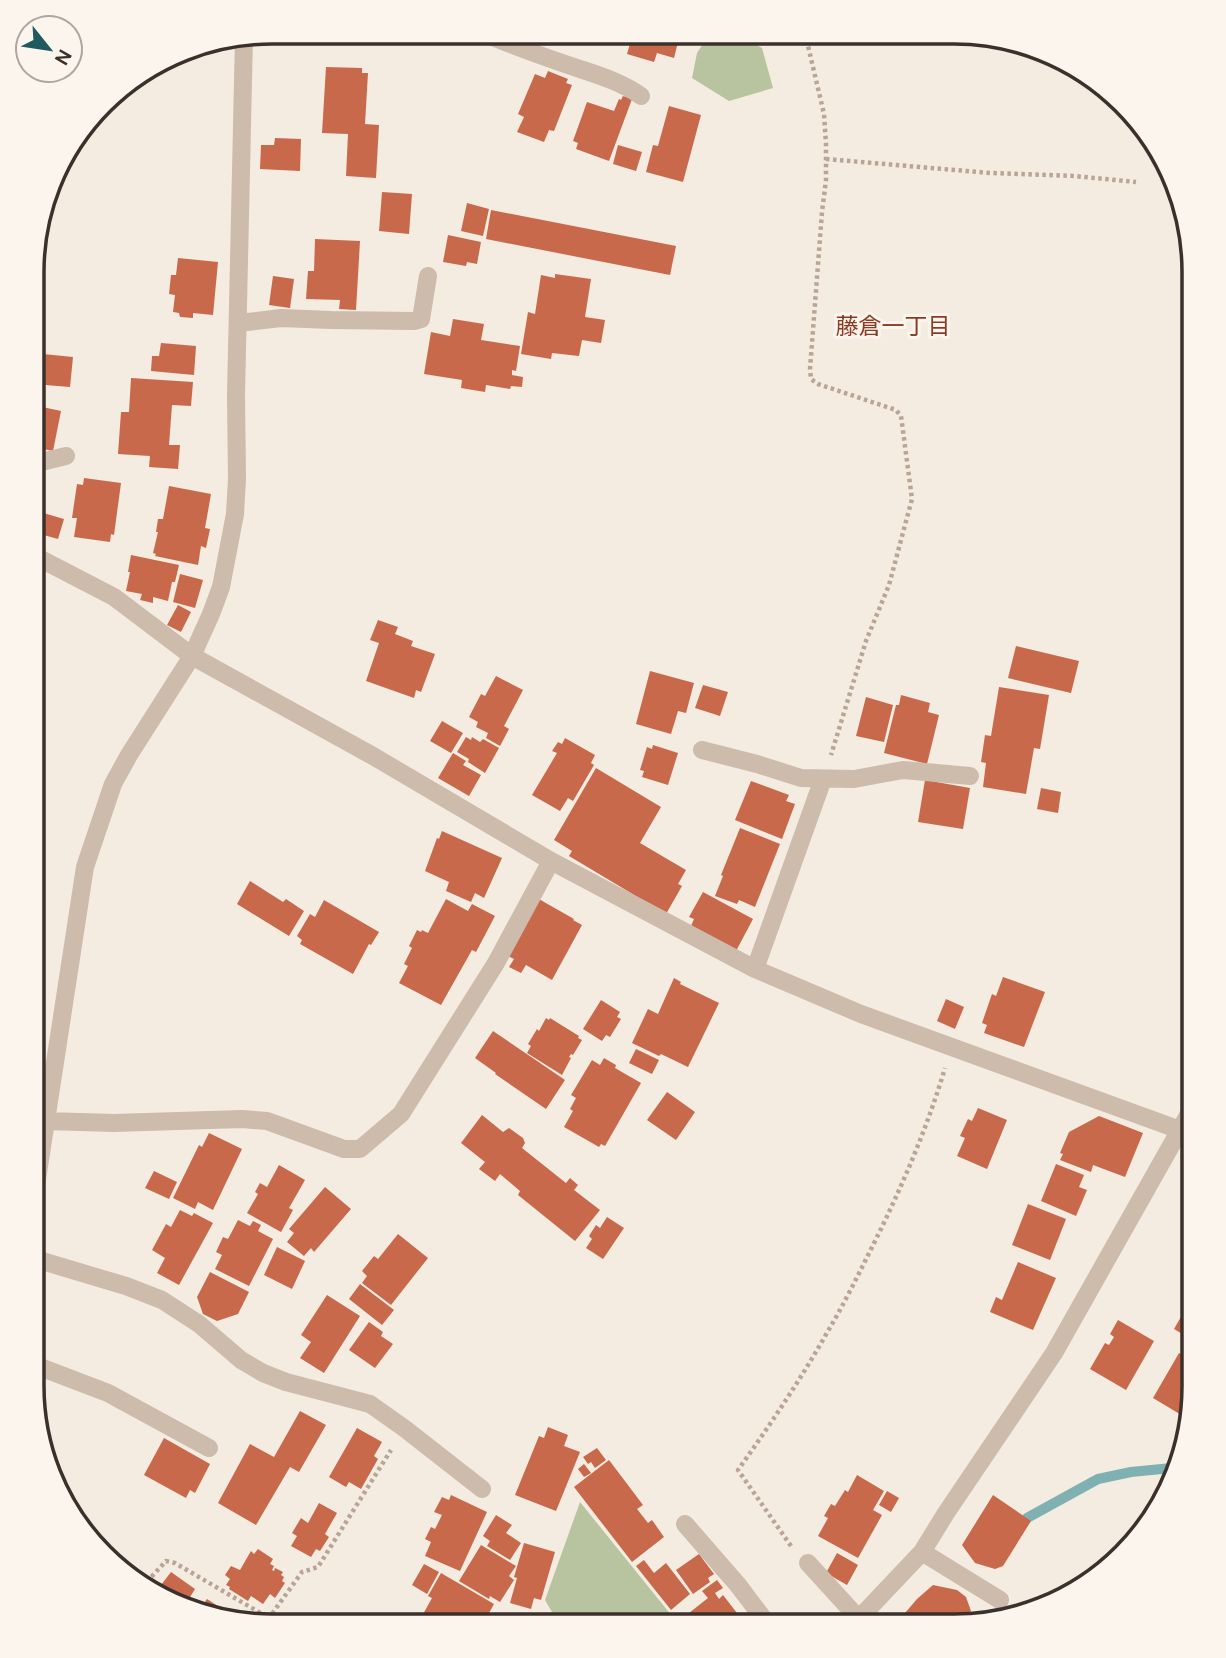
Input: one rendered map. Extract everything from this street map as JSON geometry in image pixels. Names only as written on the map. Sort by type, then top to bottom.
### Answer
[{"type":"street","points":[[509,44],[632,89],[641,96]]},
{"type":"street","points":[[44,1134],[85,867],[113,784],[192,656],[221,587],[234,514],[237,479],[236,395],[244,46]]},
{"type":"street","points":[[239,323],[281,318],[414,321],[421,319],[428,275]]},
{"type":"street","points":[[44,461],[65,456]]},
{"type":"street","points":[[44,561],[114,597],[192,656],[373,756],[551,861],[755,969],[861,1014],[1182,1132]]},
{"type":"street","points":[[702,750],[801,778],[854,779],[903,769],[971,776]]},
{"type":"street","points":[[755,969],[823,779]]},
{"type":"street","points":[[46,1121],[267,1121],[344,1149],[360,1149],[401,1114],[496,963],[551,861]]},
{"type":"street","points":[[864,1614],[922,1552],[1054,1353],[1182,1142]]},
{"type":"street","points":[[44,1262],[162,1300],[199,1324],[241,1360],[263,1373],[286,1382],[370,1404],[482,1489]]},
{"type":"street","points":[[44,1369],[108,1393],[209,1447]]},
{"type":"street","points":[[685,1524],[760,1614]]},
{"type":"street","points":[[922,1552],[1000,1600]]},
{"type":"street","points":[[808,1563],[849,1614]]},
{"type":"path","points":[[808,44],[824,114],[826,159],[811,379],[818,384],[896,410],[901,416],[912,499],[889,585],[866,641],[823,779]]},
{"type":"path","points":[[826,159],[1136,182]]},
{"type":"path","points":[[808,1563],[796,1552],[738,1470],[796,1385],[856,1281],[909,1171],[936,1098],[951,1047]]},
{"type":"path","points":[[272,1614],[302,1572],[318,1567],[404,1428]]},
{"type":"path","points":[[150,1579],[166,1561],[175,1563],[261,1613]]},
{"type":"green space","points":[[703,44],[755,44],[762,48],[773,88],[729,101],[692,78],[697,53]]},
{"type":"green space","points":[[580,1502],[670,1614],[550,1614],[552,1612],[545,1600]]},
{"type":"building","points":[[630,44],[678,44],[674,58],[657,53],[654,62],[627,54]]},
{"type":"building","points":[[326,67],[362,68],[362,73],[368,73],[365,124],[379,125],[376,178],[346,176],[348,134],[322,133]]},
{"type":"building","points":[[548,71],[568,79],[566,83],[572,85],[554,131],[549,130],[544,142],[517,132],[524,117],[518,114],[535,74],[545,78]]},
{"type":"building","points":[[623,96],[632,99],[609,161],[576,149],[578,143],[573,141],[587,102],[614,111]]},
{"type":"building","points":[[669,106],[701,115],[683,182],[646,172],[653,145],[658,146]]},
{"type":"building","points":[[275,138],[301,139],[300,171],[260,169],[261,145],[274,145]]},
{"type":"building","points":[[618,145],[642,152],[636,171],[613,164]]},
{"type":"building","points":[[382,192],[412,194],[409,234],[379,231]]},
{"type":"building","points":[[467,203],[489,209],[483,236],[461,231]]},
{"type":"building","points":[[491,210],[676,246],[670,275],[486,239]]},
{"type":"building","points":[[448,235],[481,242],[477,264],[467,262],[466,266],[443,262]]},
{"type":"building","points":[[315,239],[360,241],[356,310],[339,309],[340,300],[306,299],[308,271],[314,271]]},
{"type":"building","points":[[178,258],[218,262],[213,315],[193,313],[193,318],[180,317],[179,313],[173,312],[175,295],[169,294],[171,275],[176,275]]},
{"type":"building","points":[[555,274],[591,279],[585,317],[605,320],[601,343],[582,340],[579,356],[552,353],[551,359],[521,354],[528,312],[535,314],[541,275],[555,278]]},
{"type":"building","points":[[273,276],[294,279],[290,308],[269,305]]},
{"type":"building","points":[[453,319],[484,324],[481,340],[520,346],[516,371],[512,370],[512,375],[523,377],[522,387],[511,386],[510,389],[486,385],[485,392],[461,388],[462,380],[424,374],[431,332],[450,336]]},
{"type":"building","points":[[161,343],[196,346],[194,375],[151,371],[152,356],[159,356]]},
{"type":"building","points":[[44,354],[73,357],[70,387],[44,385]]},
{"type":"building","points":[[131,378],[193,382],[191,406],[172,405],[169,445],[180,445],[178,469],[149,467],[150,456],[118,454],[121,412],[129,412]]},
{"type":"building","points":[[44,407],[61,411],[53,451],[44,449]]},
{"type":"building","points":[[84,478],[121,483],[114,535],[111,534],[110,542],[74,537],[77,518],[72,518],[77,484],[83,485]]},
{"type":"building","points":[[169,486],[211,494],[205,528],[210,529],[206,548],[201,546],[198,565],[155,556],[153,553],[158,519],[163,519]]},
{"type":"building","points":[[44,513],[64,519],[58,539],[44,535]]},
{"type":"building","points":[[131,555],[179,565],[168,601],[153,597],[153,603],[140,600],[142,594],[126,591]]},
{"type":"building","points":[[180,574],[203,580],[195,608],[173,602]]},
{"type":"building","points":[[178,605],[191,612],[181,632],[167,625]]},
{"type":"building","points":[[378,620],[398,627],[395,634],[413,641],[411,646],[435,654],[421,692],[416,690],[414,698],[366,681],[379,643],[370,640]]},
{"type":"building","points":[[1016,646],[1079,661],[1071,693],[1008,678]]},
{"type":"building","points":[[650,671],[694,683],[686,713],[678,711],[671,734],[636,724]]},
{"type":"building","points":[[496,676],[523,690],[504,726],[509,729],[500,746],[486,738],[488,733],[476,727],[478,722],[469,717],[481,694],[485,696]]},
{"type":"building","points":[[703,685],[728,692],[720,716],[695,708]]},
{"type":"building","points":[[999,687],[1049,695],[1040,749],[1034,748],[1026,794],[983,787],[986,763],[981,762],[985,735],[991,736]]},
{"type":"building","points":[[901,695],[930,703],[928,712],[939,715],[927,764],[884,753]]},
{"type":"building","points":[[866,697],[893,705],[884,742],[856,736]]},
{"type":"building","points":[[442,721],[463,733],[451,753],[430,741]]},
{"type":"building","points":[[466,737],[480,742],[483,739],[499,748],[485,773],[457,752]]},
{"type":"building","points":[[565,738],[595,755],[591,763],[594,765],[573,801],[568,798],[560,811],[532,795],[557,753],[552,751],[558,742],[562,744]]},
{"type":"building","points":[[653,745],[678,753],[668,785],[642,777],[644,771],[640,770],[647,747],[652,749]]},
{"type":"building","points":[[453,753],[466,761],[463,765],[481,775],[469,796],[438,778]]},
{"type":"building","points":[[596,768],[661,807],[640,843],[686,870],[678,884],[682,886],[666,914],[569,856],[572,851],[554,840]]},
{"type":"building","points":[[925,780],[970,788],[963,829],[918,822]]},
{"type":"building","points":[[751,781],[789,795],[786,801],[795,804],[782,839],[735,820]]},
{"type":"building","points":[[1041,788],[1061,792],[1058,813],[1037,809]]},
{"type":"building","points":[[740,828],[780,844],[755,907],[739,900],[737,904],[715,896]]},
{"type":"building","points":[[442,831],[502,858],[484,898],[475,893],[471,902],[446,891],[449,882],[425,871]]},
{"type":"building","points":[[250,881],[283,902],[286,899],[304,911],[289,936],[237,904]]},
{"type":"building","points":[[703,892],[753,919],[736,951],[691,926],[694,919],[689,917]]},
{"type":"building","points":[[537,898],[582,925],[552,980],[526,965],[521,973],[509,967],[514,959],[506,955]]},
{"type":"building","points":[[446,899],[468,911],[472,904],[495,916],[476,952],[472,950],[441,1005],[399,983],[408,966],[404,964],[417,930],[428,933]]},
{"type":"building","points":[[324,900],[379,932],[371,945],[369,944],[353,974],[300,944],[302,940],[297,936],[310,914],[315,917]]},
{"type":"building","points":[[1003,977],[1045,992],[1024,1047],[984,1033],[987,1025],[982,1023],[992,994],[996,996]]},
{"type":"building","points":[[674,978],[681,982],[680,984],[719,1003],[688,1067],[632,1043],[648,1009],[658,1014]]},
{"type":"building","points":[[946,999],[964,1007],[955,1029],[937,1021]]},
{"type":"building","points":[[601,1000],[620,1012],[617,1017],[621,1019],[610,1037],[606,1035],[602,1041],[583,1029]]},
{"type":"building","points":[[546,1018],[582,1040],[569,1057],[571,1058],[562,1075],[527,1053],[531,1046],[528,1044]]},
{"type":"building","points":[[493,1031],[565,1080],[546,1109],[475,1058]]},
{"type":"building","points":[[636,1049],[659,1060],[652,1074],[629,1063]]},
{"type":"building","points":[[604,1058],[616,1065],[615,1068],[641,1083],[605,1146],[601,1144],[599,1147],[564,1127],[573,1111],[570,1109],[576,1098],[571,1095],[592,1060],[600,1065]]},
{"type":"building","points":[[667,1092],[695,1112],[676,1140],[647,1120]]},
{"type":"building","points":[[978,1108],[1007,1120],[987,1169],[957,1156],[965,1138],[960,1136],[968,1119],[972,1121]]},
{"type":"building","points":[[482,1115],[503,1132],[509,1128],[523,1138],[525,1143],[522,1148],[566,1183],[570,1178],[578,1185],[574,1190],[600,1210],[575,1241],[518,1195],[520,1191],[500,1174],[495,1181],[479,1169],[485,1162],[461,1143]]},
{"type":"building","points":[[1099,1116],[1143,1133],[1125,1177],[1093,1165],[1091,1172],[1060,1160],[1063,1154],[1060,1153],[1069,1132]]},
{"type":"building","points":[[209,1133],[242,1149],[213,1210],[198,1202],[195,1209],[173,1198],[199,1145],[202,1147]]},
{"type":"building","points":[[1056,1164],[1084,1175],[1079,1187],[1087,1190],[1076,1216],[1041,1201]]},
{"type":"building","points":[[279,1165],[305,1180],[289,1208],[293,1210],[281,1232],[247,1213],[258,1194],[255,1192],[260,1183],[267,1187]]},
{"type":"building","points":[[154,1171],[177,1182],[169,1199],[145,1188]]},
{"type":"building","points":[[325,1187],[351,1209],[314,1252],[311,1248],[304,1256],[287,1242],[294,1233],[289,1229]]},
{"type":"building","points":[[1028,1204],[1066,1219],[1050,1260],[1012,1245]]},
{"type":"building","points":[[180,1210],[192,1216],[194,1213],[213,1223],[179,1285],[157,1273],[165,1258],[152,1250],[166,1224],[171,1227]]},
{"type":"building","points":[[607,1217],[624,1228],[603,1259],[586,1248],[596,1225],[600,1228]]},
{"type":"building","points":[[238,1220],[250,1226],[253,1221],[261,1225],[258,1231],[273,1239],[249,1286],[215,1269],[222,1255],[216,1252],[223,1237],[228,1239]]},
{"type":"building","points":[[398,1234],[428,1258],[391,1305],[362,1283],[367,1276],[362,1271],[374,1256],[378,1259]]},
{"type":"building","points":[[277,1247],[305,1261],[292,1289],[264,1275]]},
{"type":"building","points":[[1018,1262],[1056,1278],[1033,1330],[990,1312],[996,1297],[1002,1300]]},
{"type":"building","points":[[210,1272],[249,1292],[238,1314],[217,1321],[203,1314],[197,1297]]},
{"type":"building","points":[[360,1284],[394,1310],[382,1325],[349,1299]]},
{"type":"building","points":[[327,1295],[360,1316],[324,1373],[300,1358],[311,1342],[301,1335]]},
{"type":"building","points":[[1182,1315],[1182,1334],[1174,1329]]},
{"type":"building","points":[[1118,1320],[1154,1341],[1126,1390],[1090,1369],[1105,1343],[1109,1345],[1114,1337],[1110,1334]]},
{"type":"building","points":[[369,1322],[383,1332],[381,1336],[393,1344],[375,1368],[349,1350]]},
{"type":"building","points":[[1179,1353],[1182,1355],[1180,1414],[1153,1398]]},
{"type":"building","points":[[300,1411],[326,1425],[299,1472],[290,1467],[256,1525],[218,1503],[250,1444],[274,1457]]},
{"type":"building","points":[[548,1427],[568,1435],[564,1446],[580,1452],[556,1511],[515,1495],[539,1436],[544,1438]]},
{"type":"building","points":[[357,1428],[382,1442],[374,1456],[378,1459],[361,1489],[349,1482],[346,1487],[329,1477]]},
{"type":"building","points":[[164,1438],[210,1464],[195,1493],[190,1490],[186,1498],[144,1475]]},
{"type":"building","points":[[597,1448],[606,1460],[595,1468],[583,1457]]},
{"type":"building","points":[[609,1460],[643,1505],[637,1509],[648,1523],[652,1520],[664,1537],[632,1562],[574,1487]]},
{"type":"building","points":[[584,1464],[591,1473],[584,1477],[578,1469]]},
{"type":"building","points":[[857,1475],[884,1491],[873,1510],[882,1515],[858,1558],[818,1536],[828,1518],[824,1516],[831,1504],[835,1506],[845,1490],[848,1492]]},
{"type":"building","points":[[887,1491],[899,1498],[891,1512],[879,1505]]},
{"type":"building","points":[[451,1495],[487,1512],[460,1571],[425,1556],[431,1542],[425,1539],[431,1527],[435,1529],[442,1515],[434,1512],[442,1497],[449,1500]]},
{"type":"building","points":[[993,1495],[1031,1521],[1003,1566],[995,1569],[975,1563],[962,1545]]},
{"type":"building","points":[[319,1503],[337,1513],[325,1534],[329,1537],[320,1551],[316,1549],[311,1557],[291,1546],[297,1536],[292,1533],[301,1518],[308,1523]]},
{"type":"building","points":[[496,1515],[512,1525],[506,1533],[521,1543],[510,1560],[487,1546],[490,1541],[483,1536]]},
{"type":"building","points":[[524,1543],[555,1552],[541,1600],[534,1598],[531,1609],[510,1603]]},
{"type":"building","points":[[481,1545],[516,1566],[509,1576],[514,1580],[500,1602],[490,1596],[489,1599],[459,1581]]},
{"type":"building","points":[[258,1549],[273,1559],[270,1564],[274,1566],[272,1570],[275,1568],[283,1572],[282,1581],[285,1583],[275,1598],[270,1594],[263,1604],[251,1596],[248,1601],[229,1589],[226,1585],[230,1579],[225,1575],[231,1566],[240,1570],[251,1551],[254,1554]]},
{"type":"building","points":[[837,1553],[858,1565],[847,1585],[826,1573]]},
{"type":"building","points":[[699,1554],[714,1574],[708,1578],[710,1582],[693,1594],[676,1570]]},
{"type":"building","points":[[644,1560],[654,1573],[666,1563],[690,1594],[671,1610],[636,1566]]},
{"type":"building","points":[[424,1564],[439,1572],[427,1594],[412,1585]]},
{"type":"building","points":[[171,1572],[195,1589],[189,1598],[161,1585]]},
{"type":"building","points":[[441,1573],[494,1604],[488,1614],[423,1614],[432,1598],[428,1596]]},
{"type":"building","points":[[717,1580],[723,1588],[715,1593],[719,1599],[723,1595],[737,1613],[690,1614],[708,1598],[702,1591]]},
{"type":"building","points":[[933,1585],[957,1590],[966,1597],[971,1611],[955,1614],[904,1614]]},
{"type":"building","points":[[207,1599],[222,1609],[204,1604]]},
{"type":"waterway","points":[[1027,1518],[1098,1479],[1167,1469]]},
{"type":"district","name":"藤倉一丁目","points":[[893,326]]}]
